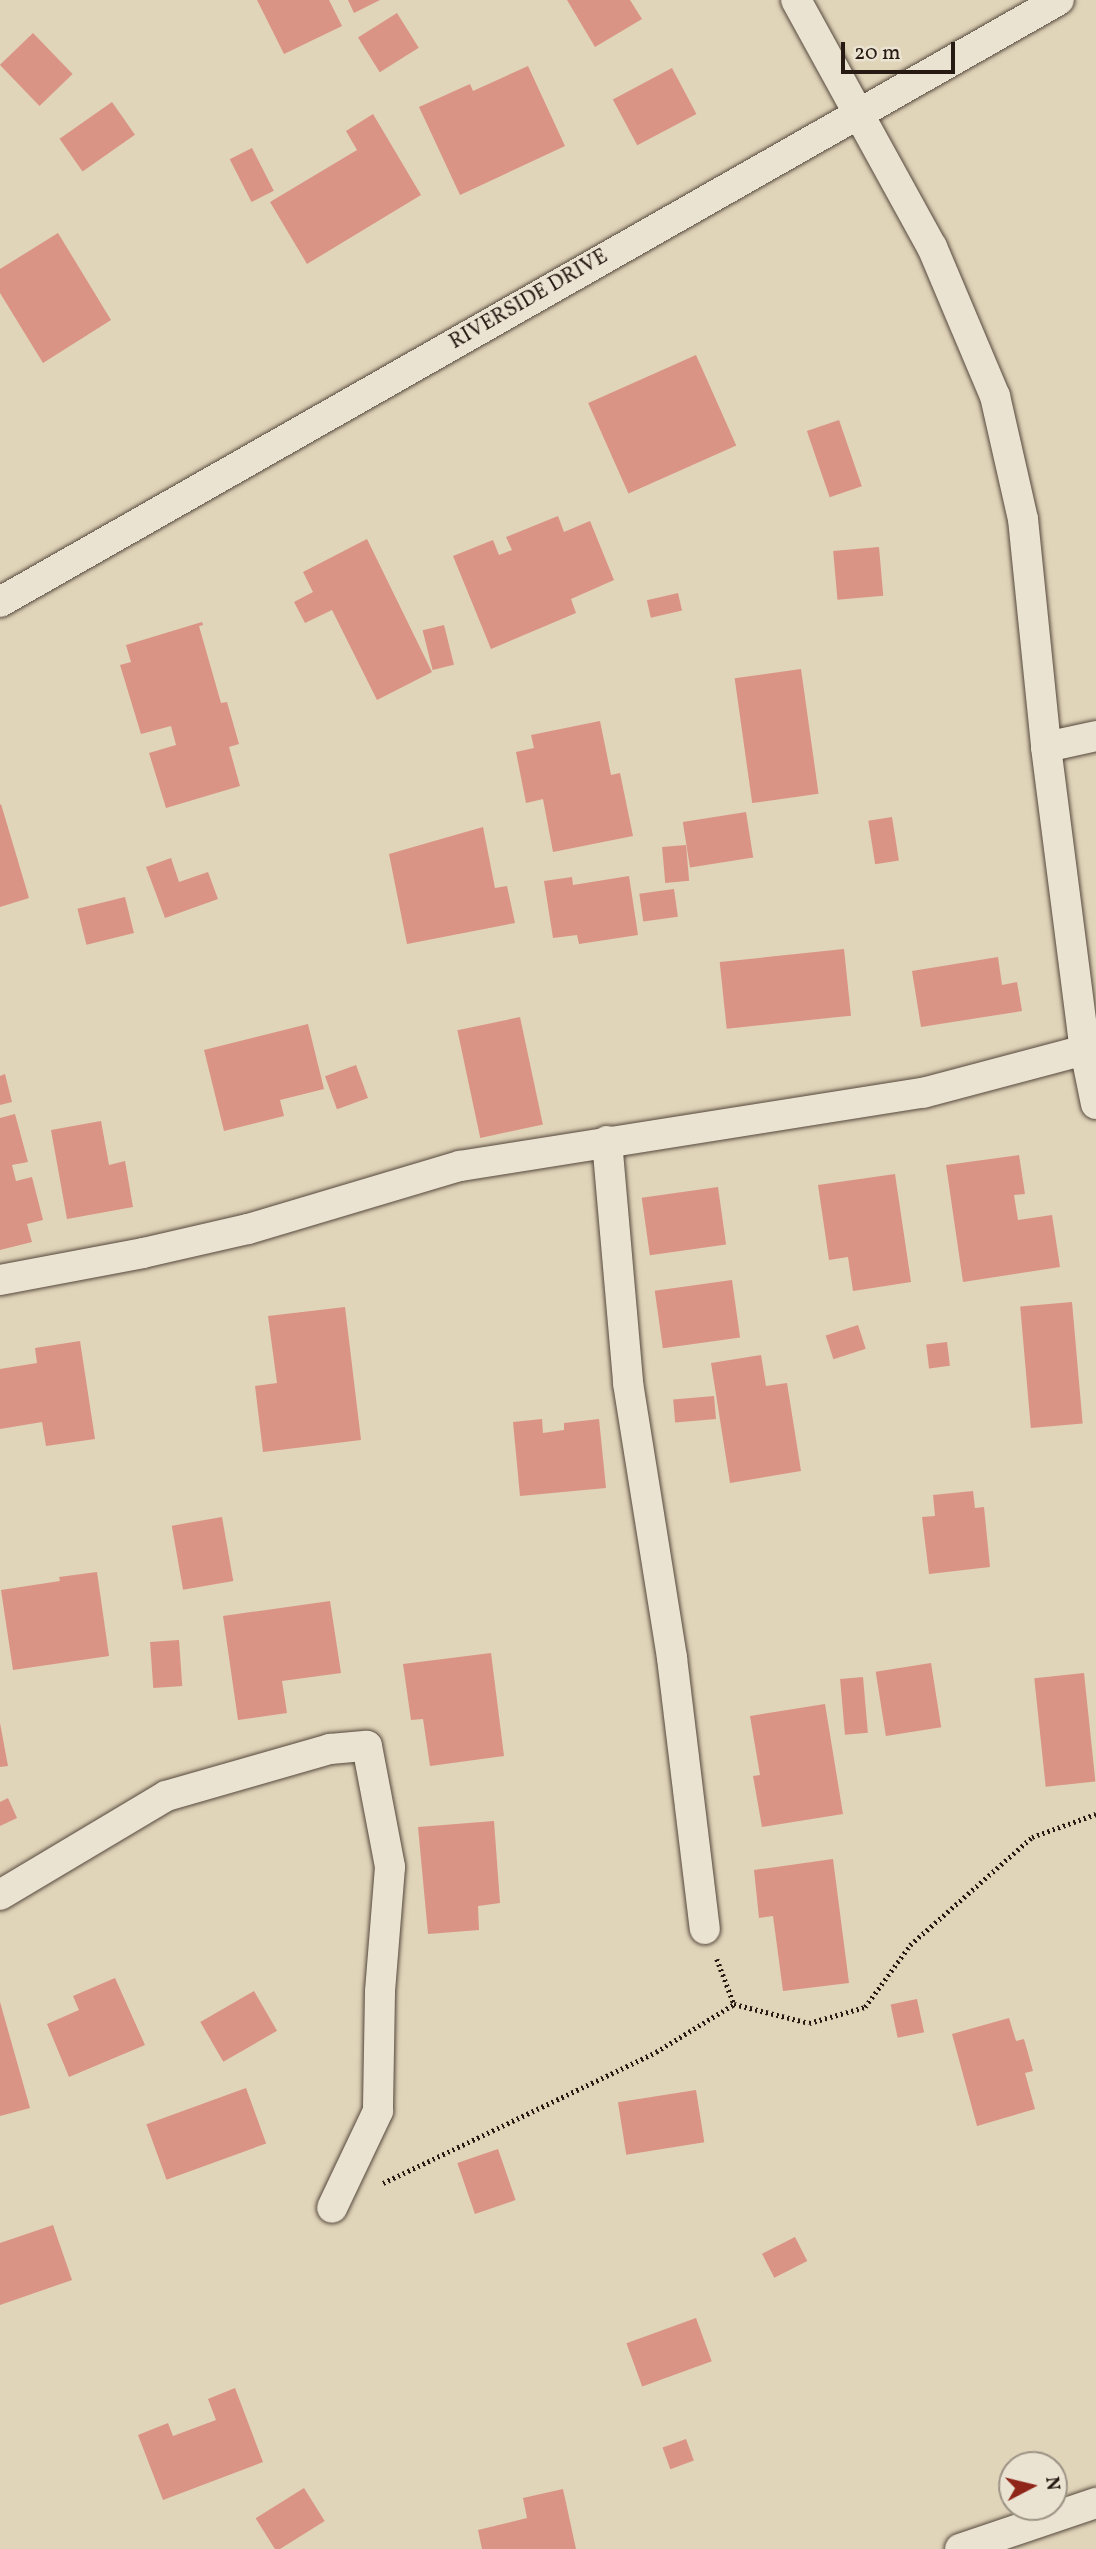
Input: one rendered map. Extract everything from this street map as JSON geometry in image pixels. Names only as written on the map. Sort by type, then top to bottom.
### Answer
[{"type":"street","points":[[796,0],[932,247],[995,396],[1023,519],[1046,747],[1085,1050],[1096,1104]]},
{"type":"street","name":"RIVERSIDE DRIVE","points":[[0,602],[1059,0]]},
{"type":"street","points":[[1046,747],[1096,736]]},
{"type":"street","points":[[0,1280],[143,1253],[247,1229],[460,1166],[923,1093],[1085,1050]]},
{"type":"street","points":[[607,1141],[628,1383],[672,1658],[705,1929]]},
{"type":"street","points":[[0,1895],[166,1796],[330,1749],[367,1746],[390,1867],[380,1993],[379,2110],[332,2208]]},
{"type":"street","points":[[960,2549],[1096,2503]]},
{"type":"path","points":[[382,2184],[656,2052],[734,2004],[809,2023],[865,2007],[911,1945],[1032,1837],[1096,1814]]},
{"type":"path","points":[[705,1929],[734,2004]]},
{"type":"building","points":[[257,0],[329,0],[342,26],[284,54]]},
{"type":"building","points":[[348,0],[380,0],[354,13]]},
{"type":"building","points":[[567,0],[630,0],[642,19],[595,47]]},
{"type":"building","points":[[397,13],[419,48],[380,72],[358,37]]},
{"type":"building","points":[[33,33],[73,74],[40,106],[0,65]]},
{"type":"building","points":[[528,66],[565,146],[460,195],[419,107],[470,84],[473,91]]},
{"type":"building","points":[[672,68],[696,114],[637,145],[613,99]]},
{"type":"building","points":[[112,102],[135,135],[83,171],[60,139]]},
{"type":"building","points":[[373,114],[421,195],[307,264],[270,202],[357,150],[346,131]]},
{"type":"building","points":[[252,148],[274,191],[252,202],[230,159]]},
{"type":"building","points":[[58,233],[111,320],[43,363],[0,293],[0,269]]},
{"type":"building","points":[[696,355],[736,445],[628,493],[588,403]]},
{"type":"building","points":[[839,420],[862,486],[830,497],[807,431]]},
{"type":"building","points":[[558,516],[564,532],[590,521],[614,580],[571,599],[576,613],[491,649],[453,556],[493,540],[499,555],[512,550],[506,537]]},
{"type":"building","points":[[367,539],[432,672],[377,700],[332,610],[305,623],[294,602],[313,592],[303,572]]},
{"type":"building","points":[[879,547],[883,596],[837,600],[833,551]]},
{"type":"building","points":[[678,593],[682,611],[651,618],[647,600]]},
{"type":"building","points":[[202,622],[203,625],[199,626],[221,703],[227,702],[239,744],[229,747],[240,786],[166,808],[149,753],[176,745],[171,726],[141,734],[120,665],[131,662],[126,645]]},
{"type":"building","points":[[444,625],[454,665],[433,670],[423,630]]},
{"type":"building","points":[[801,669],[819,794],[752,803],[735,678]]},
{"type":"building","points":[[600,721],[611,775],[620,773],[633,836],[553,852],[543,799],[526,803],[516,752],[534,748],[531,735]]},
{"type":"building","points":[[0,805],[29,898],[0,907]]},
{"type":"building","points":[[746,812],[753,857],[690,867],[683,822]]},
{"type":"building","points":[[892,817],[899,860],[875,864],[868,821]]},
{"type":"building","points":[[483,827],[495,888],[507,886],[515,923],[407,944],[389,854]]},
{"type":"building","points":[[686,845],[689,881],[665,883],[662,847]]},
{"type":"building","points":[[171,858],[179,882],[208,872],[218,899],[165,918],[146,867]]},
{"type":"building","points":[[629,876],[638,935],[579,944],[577,935],[553,938],[544,881],[572,877],[573,885]]},
{"type":"building","points":[[674,889],[678,917],[643,922],[639,894]]},
{"type":"building","points":[[125,897],[134,933],[86,945],[77,909]]},
{"type":"building","points":[[844,949],[851,1016],[727,1029],[720,962]]},
{"type":"building","points":[[998,957],[1002,985],[1017,982],[1022,1011],[921,1027],[912,971]]},
{"type":"building","points":[[520,1017],[543,1125],[480,1138],[457,1030]]},
{"type":"building","points":[[308,1024],[324,1089],[280,1100],[284,1116],[224,1131],[204,1050]]},
{"type":"building","points":[[356,1065],[368,1098],[337,1109],[325,1076]]},
{"type":"building","points":[[5,1074],[12,1102],[0,1105],[0,1076]]},
{"type":"building","points":[[15,1114],[28,1162],[12,1165],[16,1181],[32,1177],[43,1220],[27,1224],[32,1242],[0,1250],[0,1118]]},
{"type":"building","points":[[101,1121],[109,1165],[125,1161],[133,1207],[67,1219],[51,1130]]},
{"type":"building","points":[[1019,1155],[1025,1194],[1014,1195],[1018,1220],[1052,1215],[1060,1267],[963,1282],[946,1165]]},
{"type":"building","points":[[895,1174],[911,1282],[853,1291],[848,1257],[829,1260],[818,1185]]},
{"type":"building","points":[[718,1187],[726,1244],[650,1255],[642,1198]]},
{"type":"building","points":[[732,1280],[740,1337],[663,1348],[655,1291]]},
{"type":"building","points":[[1072,1302],[1083,1424],[1031,1428],[1020,1307]]},
{"type":"building","points":[[345,1307],[361,1440],[263,1452],[255,1386],[277,1383],[268,1316]]},
{"type":"building","points":[[858,1325],[866,1349],[833,1359],[826,1336]]},
{"type":"building","points":[[80,1341],[95,1439],[46,1446],[42,1422],[0,1429],[0,1369],[37,1363],[35,1348]]},
{"type":"building","points":[[947,1342],[950,1366],[929,1368],[926,1345]]},
{"type":"building","points":[[761,1355],[766,1386],[787,1383],[801,1471],[730,1483],[711,1363]]},
{"type":"building","points":[[714,1396],[716,1419],[675,1422],[673,1400]]},
{"type":"building","points":[[542,1419],[543,1433],[564,1430],[564,1423],[599,1419],[606,1488],[520,1496],[513,1422]]},
{"type":"building","points":[[973,1491],[975,1508],[984,1507],[990,1567],[929,1574],[922,1517],[935,1516],[933,1495]]},
{"type":"building","points":[[222,1517],[233,1581],[183,1590],[172,1526]]},
{"type":"building","points":[[97,1572],[109,1656],[13,1670],[1,1590]]},
{"type":"building","points":[[330,1601],[341,1673],[282,1681],[287,1713],[238,1720],[223,1616]]},
{"type":"building","points":[[179,1640],[182,1686],[153,1688],[150,1642]]},
{"type":"building","points":[[491,1653],[504,1756],[430,1766],[423,1719],[411,1720],[403,1664]]},
{"type":"building","points":[[931,1663],[941,1727],[886,1736],[876,1672]]},
{"type":"building","points":[[1084,1673],[1095,1781],[1046,1787],[1034,1678]]},
{"type":"building","points":[[863,1677],[868,1733],[845,1735],[840,1679]]},
{"type":"building","points":[[825,1704],[843,1814],[762,1827],[753,1776],[760,1775],[750,1716]]},
{"type":"building","points":[[0,1723],[8,1766],[0,1767]]},
{"type":"building","points":[[8,1798],[17,1818],[0,1826],[0,1802]]},
{"type":"building","points":[[494,1821],[500,1903],[478,1906],[479,1930],[428,1934],[418,1827]]},
{"type":"building","points":[[833,1859],[849,1983],[783,1991],[773,1916],[759,1918],[754,1870]]},
{"type":"building","points":[[115,1978],[145,2045],[69,2077],[47,2024],[79,2010],[73,1996]]},
{"type":"building","points":[[254,1991],[277,2031],[223,2062],[200,2022]]},
{"type":"building","points":[[917,1999],[924,2032],[898,2038],[891,2005]]},
{"type":"building","points":[[0,2002],[30,2108],[0,2116]]},
{"type":"building","points":[[1009,2018],[1016,2041],[1024,2039],[1033,2071],[1025,2073],[1035,2109],[977,2126],[952,2034]]},
{"type":"building","points":[[246,2088],[266,2143],[167,2180],[146,2124]]},
{"type":"building","points":[[696,2090],[704,2142],[626,2155],[618,2102]]},
{"type":"building","points":[[498,2149],[516,2200],[475,2214],[457,2163]]},
{"type":"building","points":[[53,2225],[72,2280],[0,2305],[0,2243]]},
{"type":"building","points":[[795,2237],[807,2261],[774,2278],[762,2254]]},
{"type":"building","points":[[696,2318],[712,2361],[642,2387],[626,2343]]},
{"type":"building","points":[[235,2388],[263,2462],[163,2500],[138,2435],[168,2423],[173,2436],[216,2420],[208,2399]]},
{"type":"building","points":[[686,2439],[694,2461],[670,2469],[663,2448]]},
{"type":"building","points":[[304,2488],[325,2521],[280,2549],[275,2549],[256,2518]]},
{"type":"building","points":[[563,2489],[576,2549],[482,2549],[478,2530],[527,2518],[523,2498]]}]
